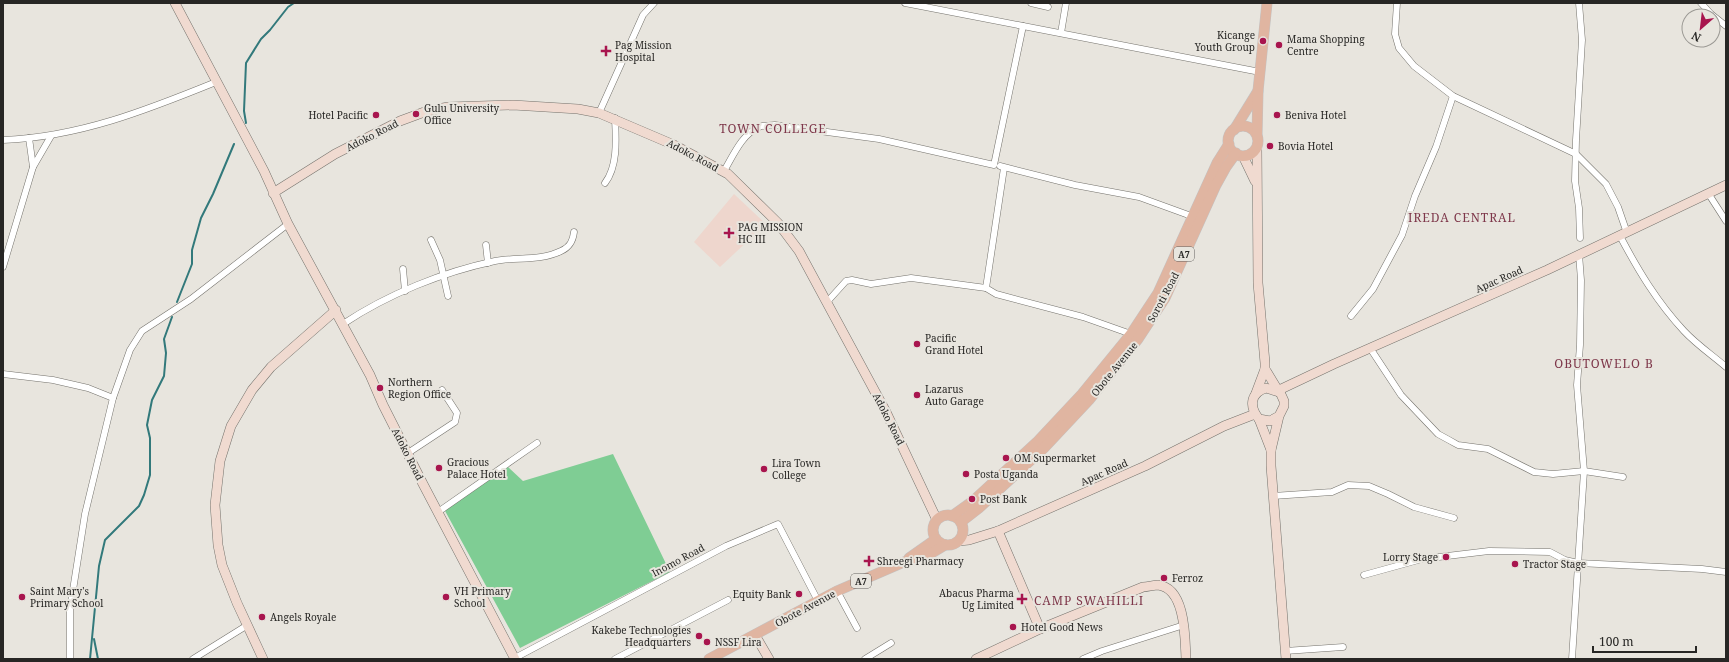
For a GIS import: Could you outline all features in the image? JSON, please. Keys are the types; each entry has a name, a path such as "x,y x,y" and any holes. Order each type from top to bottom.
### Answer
{"main road":[{"name":"A7","path":"1222,165 1239,154 1251,153 1257,147 1258,91 1266,3"},
{"name":"A7","path":"1222,165 1230,136 1258,91"},
{"path":"1234,130 1242,126 1247,127 1251,128 1257,135"},
{"path":"1229,144 1239,154"},
{"name":"Soroti Road","path":"1135,337 1158,293 1194,217 1222,165"},
{"name":"Soroti Road","path":"1135,337 1165,298 1222,165"},
{"name":"Obote Avenue","path":"956,519 973,501 1086,397 1135,337"},
{"name":"A7","path":"937,520 942,517 956,519"},
{"path":"956,519 963,532 959,541"},
{"path":"937,520 933,530 940,542"},
{"name":"A7","path":"940,542 950,545 959,541"},
{"name":"Obote Avenue","path":"709,659 837,591 904,562 940,542"}],"street":[{"path":"175,3 264,171 274,193"},
{"path":"599,112 643,15 654,3"},
{"path":"905,3 1260,72"},
{"path":"1031,3 1048,7"},
{"path":"1061,33 1066,3"},
{"path":"1396,3 1395,34 1399,48 1414,66 1453,96 1576,154 1606,184 1618,206 1623,235 1648,286 1685,332 1726,367"},
{"path":"1579,3 1582,40 1576,154 1576,188 1579,208 1580,238"},
{"path":"1701,3 1711,14 1726,26"},
{"path":"994,165 1023,26"},
{"path":"3,140 51,136 109,123 216,82"},
{"path":"1351,316 1373,289 1402,235 1413,201 1436,147 1453,96"},
{"name":"Adoko Road","path":"514,659 336,310 288,224 274,193 360,140 400,121 426,111 448,107 513,105 559,106 599,112 653,134 724,171 778,223 798,251 886,412 937,520"},
{"path":"604,183 609,177 613,166 615,118"},
{"path":"724,171 738,147 750,132 760,126 775,125 878,139 1075,185 1139,198 1194,217"},
{"path":"3,267 33,167 51,136"},
{"path":"29,138 33,167"},
{"path":"1257,147 1256,183 1258,283 1265,368 1252,403 1271,450"},
{"path":"1239,154 1256,183"},
{"path":"986,288 1004,168"},
{"name":"Apac Road","path":"1279,391 1370,348 1674,212 1726,185"},
{"path":"1708,193 1726,221"},
{"path":"70,659 70,609 84,514 113,398 130,350 142,331 191,299 288,224"},
{"path":"343,324 357,314 405,291 444,276 488,263 550,256 568,247 572,242 574,232"},
{"path":"432,240 440,260 448,296"},
{"path":"486,245 488,263"},
{"path":"1572,659 1584,471 1577,385 1580,345 1579,254"},
{"path":"403,269 405,291"},
{"path":"827,302 846,281 852,280 871,284 911,278 986,288 996,294 1083,317 1135,337"},
{"path":"263,659 246,626 222,565 218,545 215,505 223,448 241,405 262,377 336,310"},
{"path":"1370,348 1401,396 1433,429 1458,445 1488,449 1534,472 1553,474 1584,471 1623,477"},
{"path":"1265,368 1284,401 1284,406 1279,416 1271,450 1285,655 1343,647"},
{"path":"3,374 53,380 88,388 113,398"},
{"path":"1256,393 1266,388 1279,391"},
{"path":"408,453 455,422 457,413 442,390"},
{"path":"1257,416 1270,421 1279,416"},
{"name":"Apac Road","path":"959,541 969,540 998,531 1145,466 1224,426 1257,416"},
{"path":"438,512 537,443"},
{"path":"1273,496 1332,492 1348,485 1369,486 1414,507 1454,518"},
{"name":"Inomo Road","path":"514,659 726,546 778,524 818,601"},
{"path":"998,531 1040,629"},
{"path":"1364,575 1422,559 1489,551 1550,552 1565,560 1578,563 1702,569 1726,572"},
{"path":"976,659 1040,629 1143,587 1159,585 1171,591 1180,604 1184,625 1186,659"},
{"path":"837,591 856,628"},
{"path":"615,659 728,600"},
{"path":"1084,659 1102,651 1184,625"},
{"path":"192,659 246,626"},
{"path":"755,635 769,659"},
{"path":"865,659 891,643"},
{"path":"1102,651 1102,659"}],"shaded area":[{"name":"PAG MISSION HC III","path":"734,194 766,224 720,267 694,242"}],"green space":[{"path":"613,454 670,572 520,648 444,509 507,466 523,481"}],"waterway":[{"path":"246,123 244,111 246,63 261,39 288,7 294,3"},
{"path":"177,302 192,264 192,250 201,218 234,144"},
{"path":"90,659 99,566 105,540 139,506 150,475 150,438 147,425 152,400 164,376 166,353 164,339 172,317"},
{"path":"94,639 98,659"}],"place":[{"name":"Kicange Youth Group","path":"1263,41"},
{"name":"Mama Shopping Centre","path":"1279,45"},
{"name":"Pag Mission Hospital","path":"606,51"},
{"name":"Gulu University Office","path":"416,114"},
{"name":"Hotel Pacific","path":"376,115"},
{"name":"Beniva Hotel","path":"1277,115"},
{"name":"Bovia Hotel","path":"1270,146"},
{"name":"PAG MISSION HC III","path":"729,233"},
{"name":"Pacific Grand Hotel","path":"917,344"},
{"name":"Northern Region Office","path":"380,388"},
{"name":"Lazarus Auto Garage","path":"917,395"},
{"name":"OM Supermarket","path":"1006,458"},
{"name":"Gracious Palace Hotel","path":"439,468"},
{"name":"Lira Town College","path":"764,469"},
{"name":"Posta Uganda","path":"966,474"},
{"name":"Post Bank","path":"972,499"},
{"name":"Lorry Stage","path":"1446,557"},
{"name":"Shreegi Pharmacy","path":"869,561"},
{"name":"Tractor Stage","path":"1515,564"},
{"name":"Ferroz","path":"1164,578"},
{"name":"Equity Bank","path":"799,594"},
{"name":"Saint Mary's Primary School","path":"22,597"},
{"name":"VH Primary School","path":"446,597"},
{"name":"Abacus Pharma Ug Limited","path":"1022,599"},
{"name":"Angels Royale","path":"262,617"},
{"name":"Hotel Good News","path":"1013,627"},
{"name":"Kakebe Technologies Headquarters","path":"699,636"},
{"name":"NSSF Lira","path":"707,642"}],"district":[{"name":"TOWN COLLEGE","path":"773,128"},
{"name":"IREDA CENTRAL","path":"1462,217"},
{"name":"OBUTOWELO B","path":"1604,363"},
{"name":"CAMP SWAHILLI","path":"1089,600"}]}
